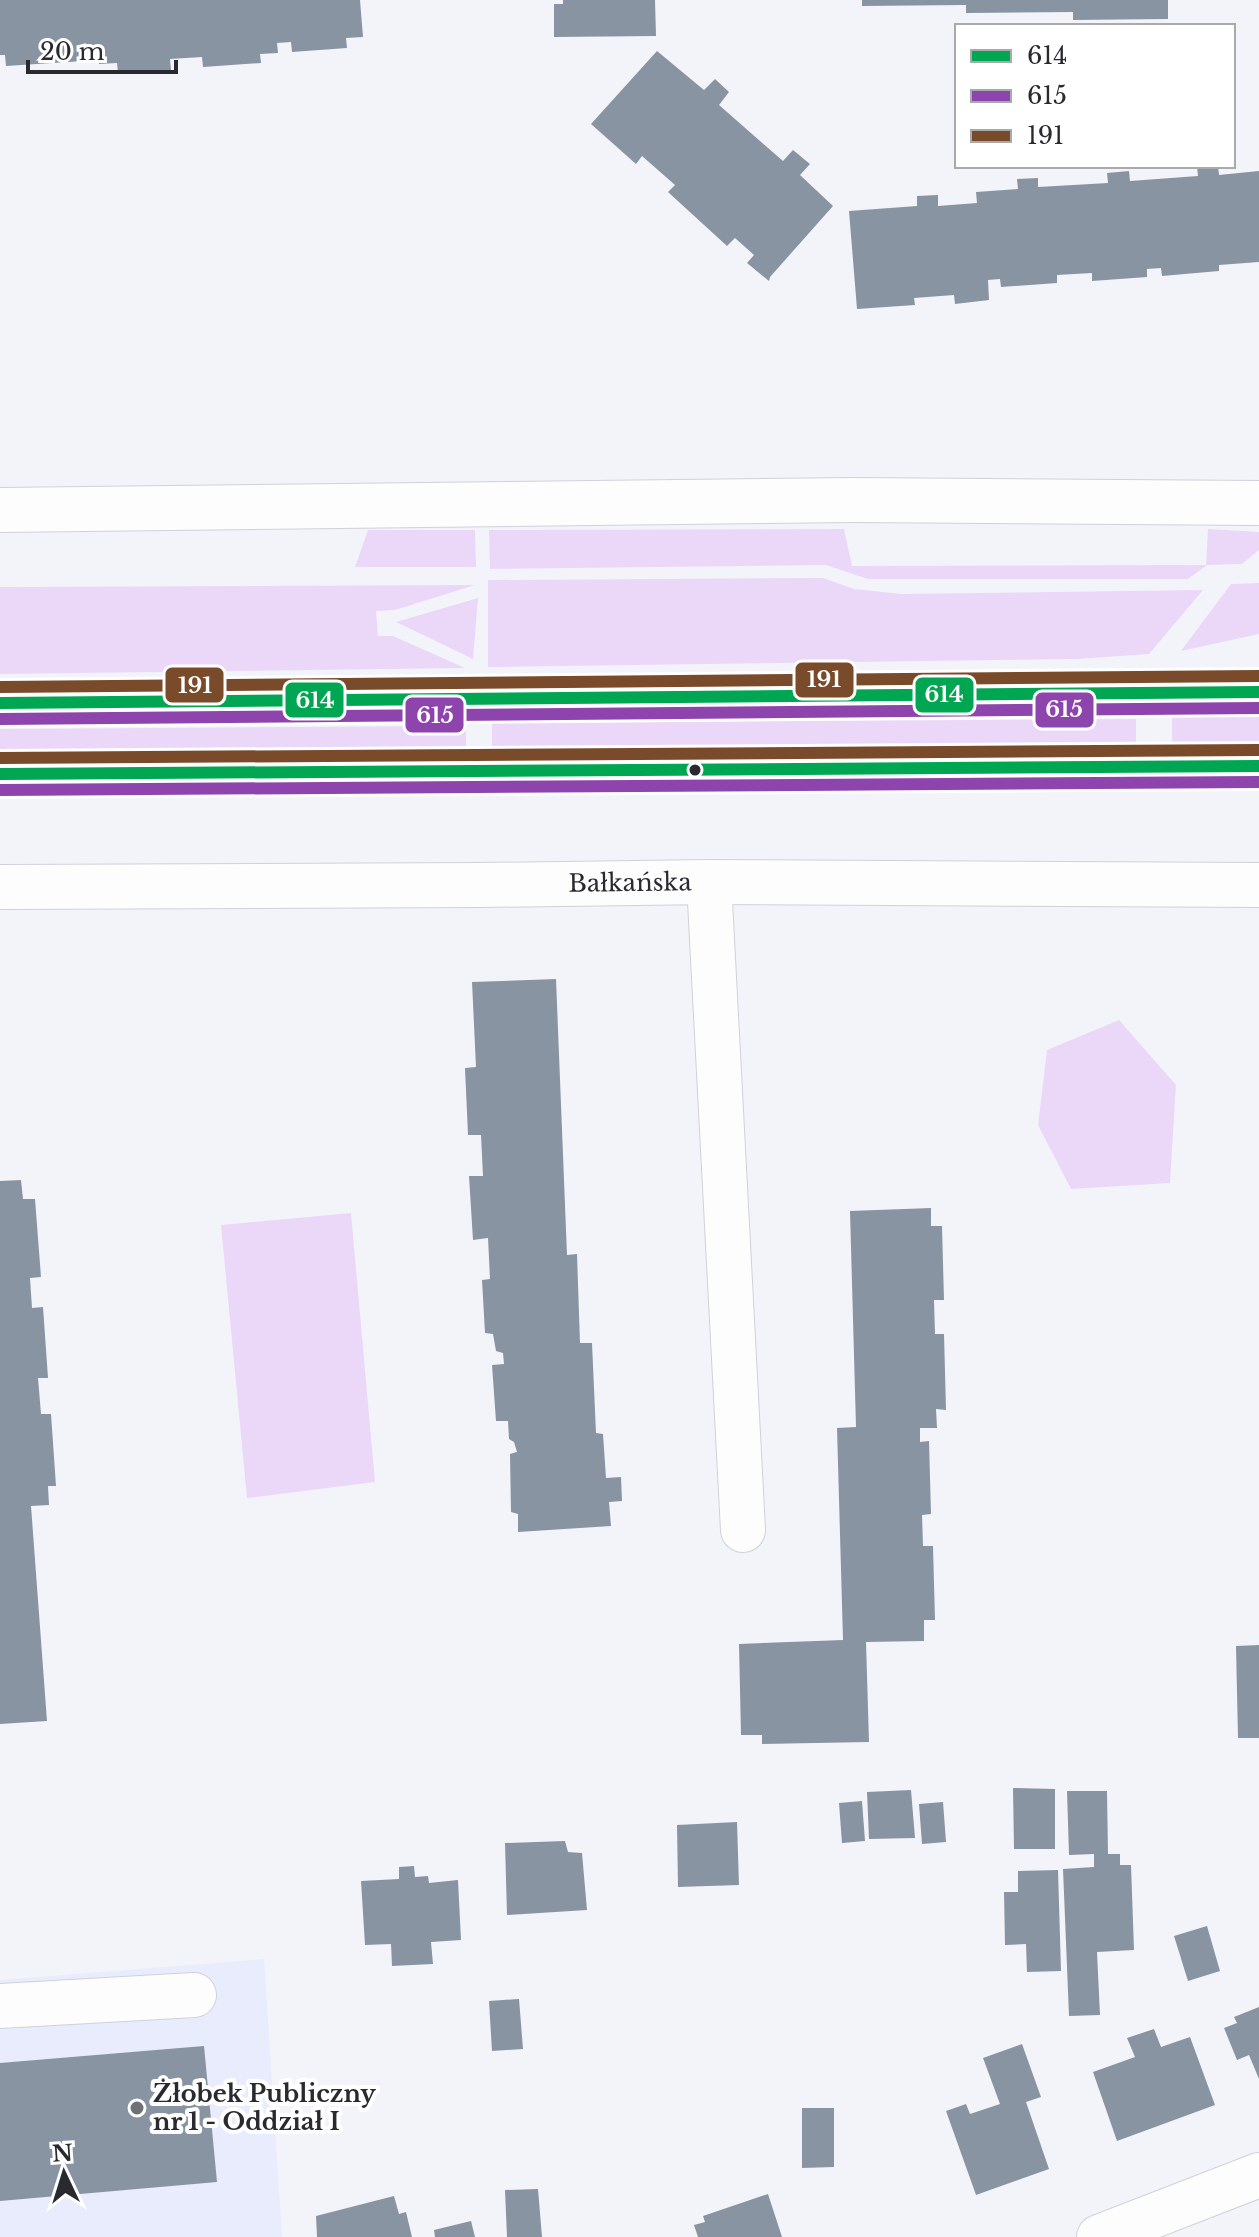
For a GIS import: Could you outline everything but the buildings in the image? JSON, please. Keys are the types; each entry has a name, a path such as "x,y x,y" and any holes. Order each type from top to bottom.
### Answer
{"street":[{"path":"0,510 853,500 1259,503"},
{"path":"0,703 1259,692"},
{"path":"0,774 1259,766"},
{"path":"709,882 743,1530"},
{"name":"Bałkańska","path":"0,887 709,882 1259,885"},
{"path":"0,2006 194,1995"},
{"path":"1099,2237 1259,2175"}],"shaded area":[{"path":"844,529 852,566 1206,565 1208,529 1259,532 1259,550 1242,564 1207,565 1188,579 868,579 826,565 490,569 489,530"},
{"path":"368,530 475,530 476,567 355,567"},
{"path":"823,578 854,589 902,594 1203,590 1149,654 1077,659 488,667 488,580"},
{"path":"1259,583 1259,634 1181,651 1231,584"},
{"path":"475,585 395,610 376,611 378,636 393,636 465,668 0,674 0,587"},
{"path":"478,598 473,659 396,622"},
{"path":"1259,716 1259,748 1172,749 1172,717"},
{"path":"1136,719 1136,747 492,751 492,723"},
{"path":"466,726 466,751 0,755 0,729"},
{"path":"1119,1020 1176,1085 1170,1183 1071,1189 1038,1125 1047,1050"},
{"path":"351,1213 375,1482 247,1498 221,1225"},
{"name":"Żłobek Publiczny nr 1 - Oddział I","path":"264,1959 282,2237 0,2237 0,1980"}],"transit line":[{"name":"191","path":"0,687 1259,676"},
{"name":"614","path":"0,703 1259,692"},
{"name":"615","path":"0,719 1259,708"},
{"name":"191","path":"0,758 1259,750"},
{"name":"614","path":"0,774 1259,766"},
{"name":"615","path":"0,790 1259,782"}],"place":[{"name":"Żłobek Publiczny nr 1 - Oddział I","path":"137,2108"}]}
